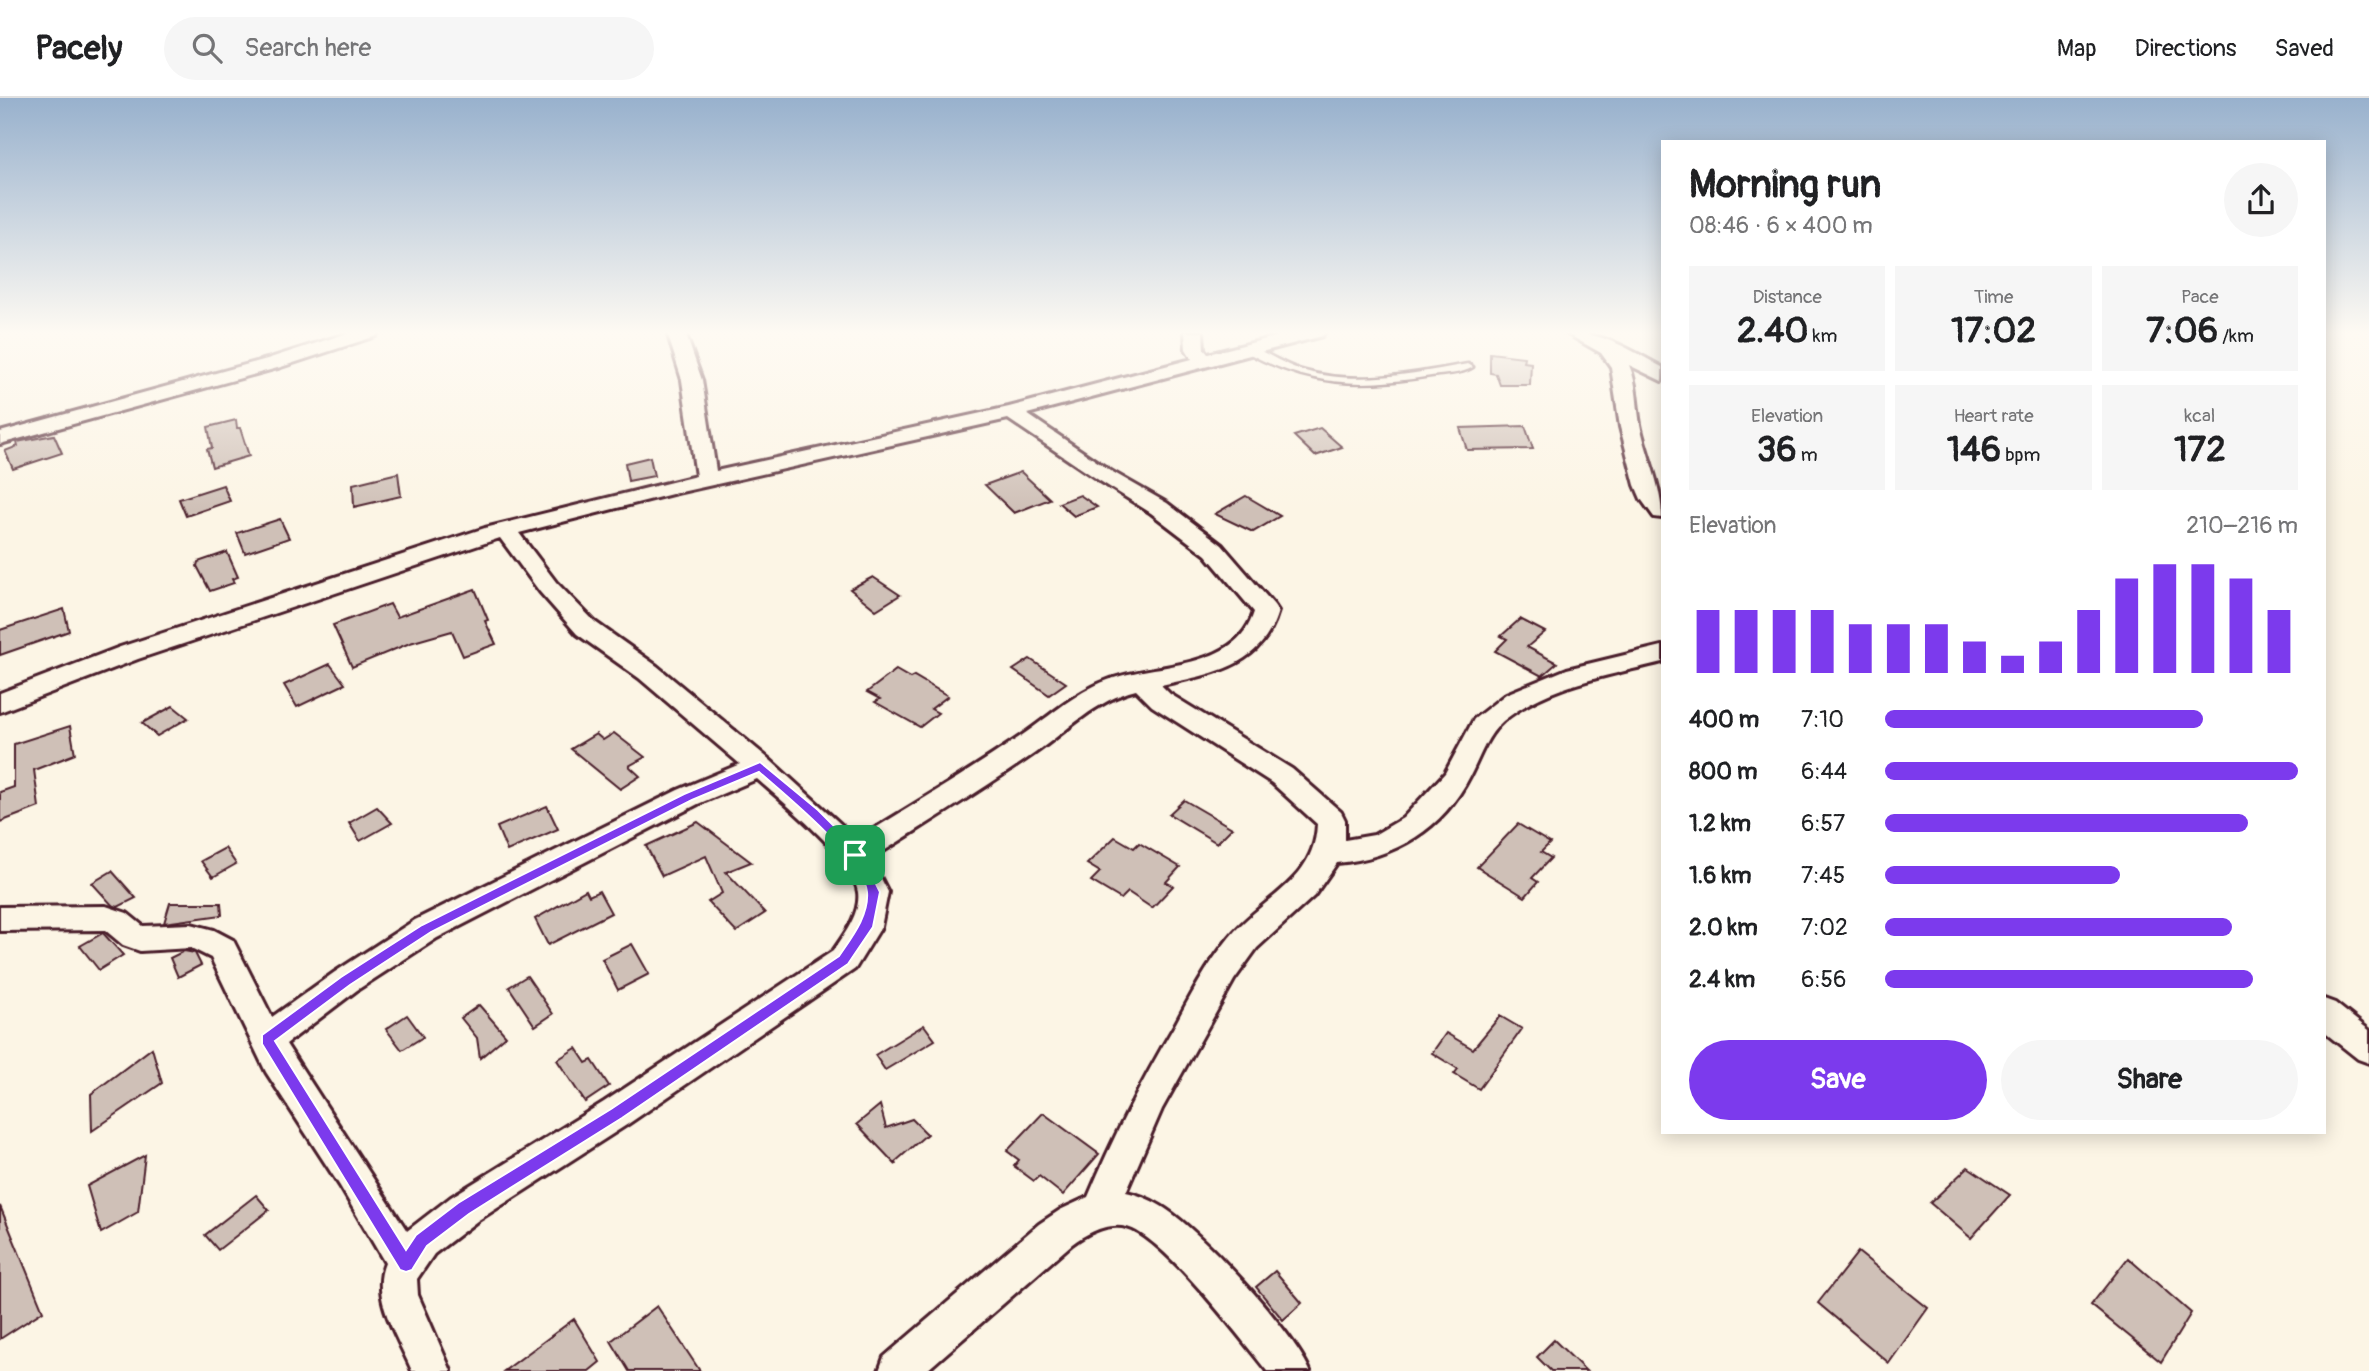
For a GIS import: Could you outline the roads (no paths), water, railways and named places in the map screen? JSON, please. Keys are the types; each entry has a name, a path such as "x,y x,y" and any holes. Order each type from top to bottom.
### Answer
{"street":[{"path":"0,438 161,391"},
{"path":"694,391 707,480"},
{"path":"0,702 142,649 505,530 707,480 1011,412 1090,391"},
{"path":"1627,391 1629,419 1643,483 1647,494 1661,511"},
{"path":"855,855 1025,746 1088,699 1120,685 1212,664 1239,650 1261,632 1266,611 1214,550 1159,508 1104,475 1011,412"},
{"path":"432,1371 399,1296 399,1274 421,1241 443,1223 616,1114 844,960 866,927 873,892 855,855 814,813 648,672 586,628 548,587 505,530"},
{"path":"1330,852 1377,846 1401,837 1455,780 1469,750 1493,715 1510,703 1548,684 1661,654"},
{"path":"1101,1210 1138,1122 1219,975 1247,938 1298,894 1330,852 1331,820 1317,806 1282,776 1161,701 1142,681"},
{"path":"267,1040 346,981 426,929 688,797 760,766"},
{"path":"0,919 106,918 120,922 134,936 192,936 207,939 222,949 267,1040 406,1264"},
{"path":"2326,1015 2369,1049"},
{"path":"898,1371 961,1312 1072,1223 1101,1210 1129,1210 1155,1222 1218,1283 1291,1371"}]}
